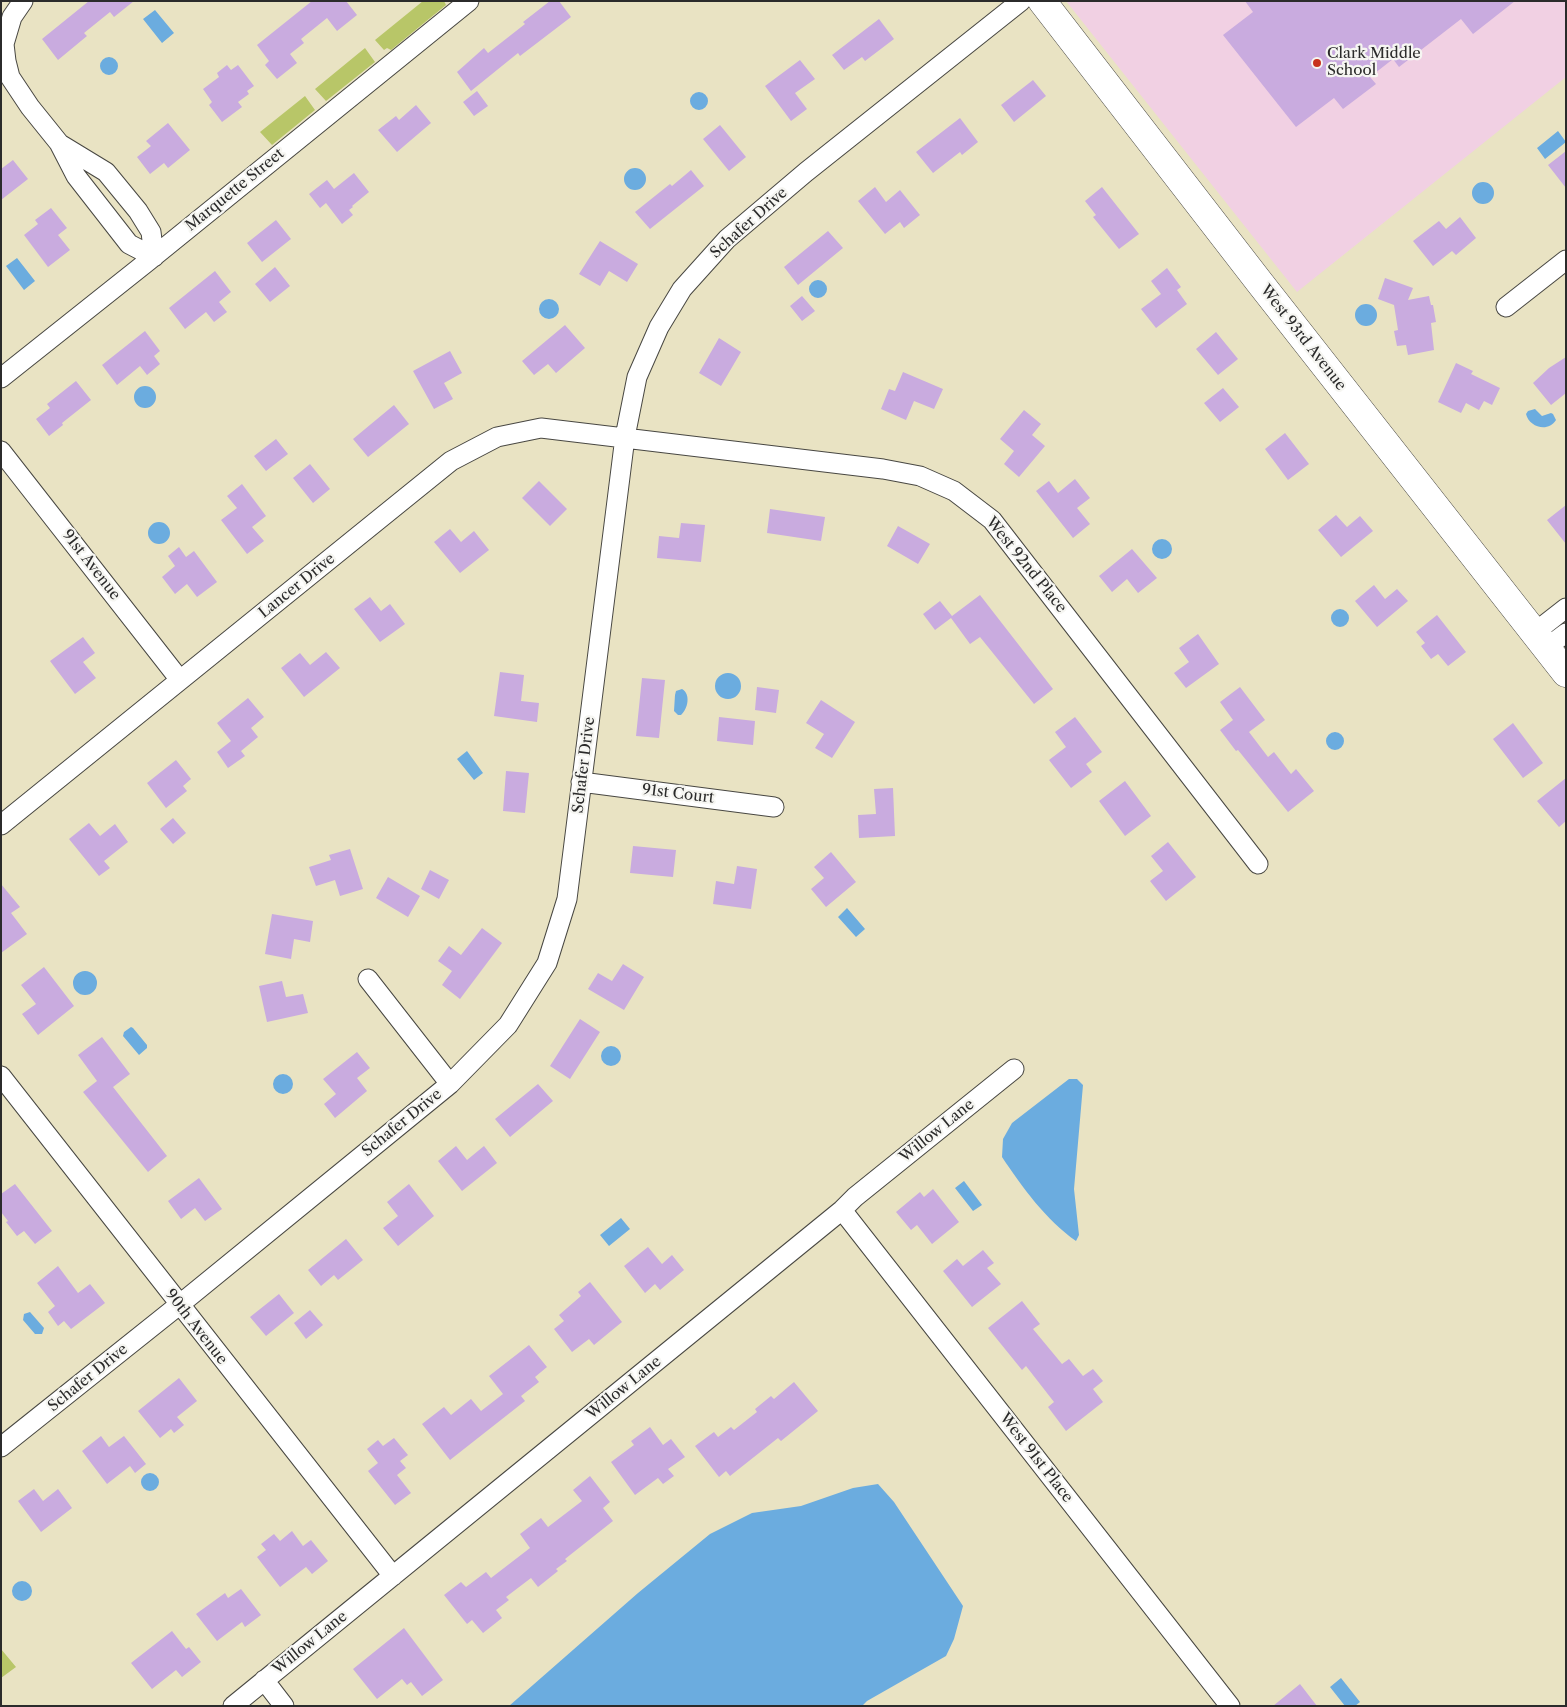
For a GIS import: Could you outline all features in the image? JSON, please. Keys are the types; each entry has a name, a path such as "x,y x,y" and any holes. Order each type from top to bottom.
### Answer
{"street":[{"path":"23,1 12,17 4,44 10,77 30,107 60,143 76,176 129,244 154,256"},
{"name":"Marquette Street","path":"1,378 468,1"},
{"name":"Schafer Drive","path":"1,1447 450,1084 508,1025 548,963 568,898 625,437 638,377 660,327 682,289 727,239 806,172 1021,1"},
{"name":"West 93rd Avenue","path":"1042,1 1260,283 1549,638 1566,674"},
{"path":"60,143 106,172 138,211 151,232 154,256"},
{"path":"1506,307 1566,260"},
{"name":"Lancer Drive","path":"1,825 450,461 497,437 541,428 625,437"},
{"name":"West 92nd Place","path":"625,437 883,469 920,476 954,491 992,520 1258,864"},
{"name":"91st Avenue","path":"1,451 180,680"},
{"path":"1549,638 1566,608"},
{"name":"91st Court","path":"581,782 774,807"},
{"path":"368,979 450,1084"},
{"name":"Willow Lane","path":"233,1706 1014,1069"},
{"name":"90th Avenue","path":"1,1076 393,1576"},
{"name":"West 91st Place","path":"842,1210 1230,1706"},
{"path":"264,1680 284,1706"}],"shaded area":[{"path":"1066,1 1566,1 1566,77 1297,292"}],"green space":[{"path":"423,1 444,1 446,5 391,50 387,48 384,50 375,40"},
{"path":"365,48 375,62 326,101 315,89"},
{"path":"305,96 315,110 272,145 260,132"},
{"path":"1,1649 16,1667 1,1678"}],"water":[{"path":"155,10 174,33 162,43 143,19"},
{"path":"109,57 115,60 118,66 115,72 109,75 103,72 100,66 103,60"},
{"path":"695,92 703,92 708,97 706,108 695,110 690,105 690,97"},
{"path":"1558,131 1566,142 1545,159 1537,148"},
{"path":"635,168 643,171 646,179 643,187 635,190 627,187 624,179 627,171"},
{"path":"1483,182 1491,185 1494,193 1491,201 1483,204 1475,201 1472,193 1475,185"},
{"path":"17,258 35,281 24,290 6,266"},
{"path":"814,280 822,280 827,285 825,296 814,298 809,293 809,285"},
{"path":"549,299 556,302 559,309 556,316 549,319 542,316 539,309 542,302"},
{"path":"1366,304 1374,307 1377,315 1374,323 1366,326 1358,323 1355,315 1358,307"},
{"path":"145,386 153,389 156,397 153,405 145,408 137,405 134,397 137,389"},
{"path":"1535,409 1542,416 1553,414 1556,420 1553,424 1544,427 1535,425 1528,419 1526,414 1528,411"},
{"path":"159,522 167,525 170,533 167,541 159,544 151,541 148,533 151,525"},
{"path":"1162,539 1169,542 1172,549 1169,556 1162,559 1155,556 1152,549 1155,542"},
{"path":"1340,609 1346,612 1349,618 1346,624 1340,627 1334,624 1331,618 1334,612"},
{"path":"728,673 737,677 741,686 737,695 728,699 719,695 715,686 719,677"},
{"path":"682,689 687,694 688,702 681,715 678,715 674,711 675,695 676,691"},
{"path":"1335,732 1341,735 1344,741 1341,747 1335,750 1329,747 1326,741 1329,735"},
{"path":"467,751 483,773 474,780 457,759"},
{"path":"847,908 865,929 856,937 838,917"},
{"path":"85,971 94,974 97,983 94,992 85,995 76,992 73,983 76,974"},
{"path":"131,1027 147,1045 147,1048 139,1055 123,1036 124,1032"},
{"path":"611,1046 618,1049 621,1056 618,1063 611,1066 604,1063 601,1056 604,1049"},
{"path":"283,1074 290,1077 293,1084 290,1091 283,1094 276,1091 273,1084 276,1077"},
{"path":"1069,1079 1077,1079 1083,1085 1074,1189 1079,1235 1076,1241 1045,1213 1026,1191 1002,1157 1003,1139 1012,1123"},
{"path":"964,1181 982,1205 973,1211 955,1188"},
{"path":"621,1218 630,1229 609,1246 600,1235"},
{"path":"30,1312 44,1328 42,1334 35,1334 23,1320 24,1314"},
{"path":"150,1473 156,1476 159,1482 156,1488 150,1491 144,1488 141,1482 144,1476"},
{"path":"878,1484 894,1502 963,1606 954,1639 946,1656 867,1701 862,1706 509,1706 638,1593 710,1534 752,1513 801,1506 853,1488"},
{"path":"22,1581 29,1584 32,1591 29,1598 22,1601 15,1598 12,1591 15,1584"},
{"path":"1341,1678 1360,1702 1355,1706 1345,1706 1330,1687"}],"building":[{"path":"89,1 134,1 114,17 110,12 84,33 87,36 58,60 42,39"},
{"path":"312,1 346,1 357,15 337,31 327,18 301,39 304,43 290,54 297,63 277,79 265,65 269,61 257,45"},
{"path":"550,1 559,1 571,17 520,56 518,53 471,91 457,72 484,48 488,53 525,24 523,22"},
{"name":"Clark Middle School","path":"1245,1 1515,1 1473,34 1461,19 1399,67 1393,59 1370,77 1376,84 1343,109 1334,98 1296,127 1223,35 1253,12"},
{"path":"879,19 894,39 865,61 862,57 844,70 832,55"},
{"path":"800,60 815,79 795,93 807,109 791,121 765,86"},
{"path":"227,65 231,70 238,65 254,86 247,91 249,94 238,102 242,107 222,122 209,105 212,102 203,89 219,77 217,73"},
{"path":"1033,80 1046,96 1014,122 1001,105"},
{"path":"477,91 488,106 474,116 463,102"},
{"path":"416,105 431,123 397,152 378,130 396,116 399,120"},
{"path":"960,118 978,142 962,155 960,152 933,173 916,152"},
{"path":"168,123 190,150 168,168 164,163 150,174 137,157 151,146 146,141"},
{"path":"720,125 746,157 729,171 703,139"},
{"path":"1566,151 1566,188 1548,165"},
{"path":"13,160 28,179 1,200 1,169"},
{"path":"691,170 704,186 650,229 635,212"},
{"path":"354,173 369,192 352,206 349,210 353,215 342,224 326,203 320,208 309,194 327,180 334,189"},
{"path":"875,187 886,202 900,190 920,215 904,228 900,222 885,234 858,201"},
{"path":"1102,187 1139,234 1119,249 1093,217 1096,215 1085,201"},
{"path":"51,208 67,228 58,235 70,250 48,267 24,235 38,224 35,220"},
{"path":"1460,217 1476,238 1456,255 1452,251 1433,266 1413,241 1439,221 1446,229"},
{"path":"276,220 291,239 262,262 247,243"},
{"path":"828,231 843,248 798,285 784,267"},
{"path":"600,241 638,264 627,282 609,271 600,286 579,274"},
{"path":"275,267 290,286 270,302 255,284"},
{"path":"1167,268 1181,287 1177,290 1187,304 1156,328 1141,309 1161,294 1151,281"},
{"path":"215,271 231,292 219,302 227,312 214,322 206,312 185,329 169,308"},
{"path":"1385,278 1413,288 1408,300 1429,296 1431,305 1433,305 1436,322 1431,323 1434,350 1408,355 1406,345 1397,346 1394,331 1398,330 1394,305 1378,299"},
{"path":"802,296 815,311 802,321 790,306"},
{"path":"565,325 585,348 556,373 548,364 534,375 522,361"},
{"path":"145,331 160,351 154,356 160,364 147,375 140,366 117,385 102,365"},
{"path":"1216,332 1238,359 1218,375 1196,349"},
{"path":"719,338 741,352 721,386 699,373"},
{"path":"450,351 462,373 444,383 453,399 434,409 413,371"},
{"path":"1566,357 1566,393 1551,405 1533,383 1549,368"},
{"path":"1456,363 1473,371 1471,374 1500,388 1492,405 1484,401 1479,410 1466,403 1461,413 1438,402"},
{"path":"903,372 943,389 934,409 914,401 906,420 881,409 889,389 895,391"},
{"path":"76,381 91,400 49,436 36,419 50,408 47,404"},
{"path":"1223,388 1239,407 1220,422 1204,403"},
{"path":"394,405 409,424 368,457 353,439"},
{"path":"1024,410 1041,424 1032,435 1045,446 1019,477 1004,464 1014,451 1000,439"},
{"path":"1285,433 1309,464 1288,480 1265,449"},
{"path":"276,439 288,454 266,471 254,456"},
{"path":"310,464 330,489 313,503 293,478"},
{"path":"1075,479 1090,498 1077,508 1090,524 1073,538 1036,491 1049,481 1058,493"},
{"path":"539,481 567,509 550,526 522,498"},
{"path":"242,484 266,516 252,527 264,541 247,554 221,520 237,508 227,496"},
{"path":"1566,505 1566,544 1547,520"},
{"path":"770,509 825,517 821,541 767,533"},
{"path":"1336,515 1347,527 1360,516 1373,531 1341,557 1318,530"},
{"path":"681,523 705,525 701,562 657,558 659,536 679,538"},
{"path":"898,526 930,544 918,564 887,546"},
{"path":"450,529 461,542 474,531 489,550 460,573 434,542"},
{"path":"179,547 186,557 194,551 217,582 197,597 187,584 175,594 162,577 175,566 168,556"},
{"path":"1132,549 1157,578 1138,593 1127,579 1112,592 1099,576"},
{"path":"1374,585 1385,599 1397,589 1408,601 1377,627 1355,601"},
{"path":"980,595 1053,689 1034,704 980,637 970,644 951,618 935,630 923,614 940,601 952,616"},
{"path":"370,597 381,611 390,604 405,624 380,642 354,609"},
{"path":"1437,615 1466,652 1448,666 1438,654 1431,659 1421,646 1425,643 1416,632"},
{"path":"1198,634 1219,664 1186,688 1174,673 1189,662 1179,648"},
{"path":"83,637 95,653 83,662 96,678 75,694 50,661"},
{"path":"326,652 340,668 304,697 281,668 300,653 310,665"},
{"path":"500,672 524,675 521,701 539,703 537,722 494,716"},
{"path":"642,678 665,680 659,738 636,736"},
{"path":"757,687 779,690 776,713 755,710"},
{"path":"1240,687 1265,720 1249,732 1268,757 1274,752 1291,774 1296,769 1314,791 1288,812 1220,730 1233,720 1220,702"},
{"path":"248,698 264,717 251,728 258,737 241,751 245,756 228,768 217,752 231,741 217,723"},
{"path":"821,700 855,722 832,758 815,748 824,734 806,723"},
{"path":"719,717 755,721 753,745 717,741"},
{"path":"1075,717 1102,752 1086,764 1092,772 1071,788 1049,760 1066,747 1055,732"},
{"path":"1513,723 1543,763 1523,778 1493,739"},
{"path":"176,760 191,779 183,786 187,791 166,808 147,783"},
{"path":"506,771 529,773 525,813 503,811"},
{"path":"1566,778 1566,821 1559,827 1537,801"},
{"path":"1125,781 1151,816 1125,836 1099,801"},
{"path":"893,788 895,836 859,838 858,815 876,814 874,789"},
{"path":"173,818 186,833 173,844 160,829"},
{"path":"89,823 100,836 115,824 128,842 104,861 110,868 99,876 69,839"},
{"path":"1168,842 1196,877 1166,901 1150,881 1163,871 1151,856"},
{"path":"633,846 676,850 673,877 630,873"},
{"path":"350,849 363,889 340,896 335,880 316,886 309,867 331,860 329,855"},
{"path":"831,852 856,882 826,907 811,889 824,878 814,867"},
{"path":"737,866 757,869 751,909 713,904 716,881 734,884"},
{"path":"430,870 449,880 439,899 421,889"},
{"path":"388,877 420,896 408,917 376,898"},
{"path":"1,884 20,907 11,913 27,934 1,953"},
{"path":"272,914 313,921 310,942 294,939 291,959 265,954"},
{"path":"482,928 502,943 460,999 442,985 452,971 438,961 449,946 461,955"},
{"path":"623,964 644,977 624,1010 588,989 598,973 612,981"},
{"path":"44,967 74,1006 38,1035 22,1014 36,1004 21,985"},
{"path":"282,981 286,997 303,994 308,1013 267,1022 259,986"},
{"path":"580,1019 600,1032 570,1079 550,1066"},
{"path":"102,1037 130,1074 113,1087 167,1156 148,1172 83,1092 97,1081 78,1055"},
{"path":"357,1052 370,1068 357,1078 367,1091 335,1118 324,1104 336,1094 323,1079"},
{"path":"538,1084 553,1101 510,1137 495,1119"},
{"path":"456,1146 467,1160 484,1146 497,1163 462,1191 438,1161"},
{"path":"199,1178 222,1209 205,1221 195,1208 181,1219 168,1201"},
{"path":"15,1184 52,1231 35,1244 24,1231 17,1236 1,1212 1,1194"},
{"path":"409,1184 434,1216 398,1246 383,1228 398,1216 387,1202"},
{"path":"933,1189 959,1222 932,1244 917,1225 911,1230 896,1212 920,1192 924,1197"},
{"path":"346,1239 363,1260 338,1280 334,1275 321,1286 308,1270"},
{"path":"648,1247 662,1264 672,1255 684,1270 660,1290 655,1284 645,1293 624,1266"},
{"path":"983,1250 994,1263 987,1268 1001,1284 972,1307 943,1271 957,1259 963,1266"},
{"path":"58,1266 78,1293 90,1284 105,1303 71,1329 64,1321 58,1326 48,1312 55,1306 37,1283"},
{"path":"590,1282 622,1322 594,1345 589,1339 572,1352 554,1329 564,1321 559,1315 581,1296 578,1292"},
{"path":"279,1294 294,1313 266,1336 250,1317"},
{"path":"1022,1301 1040,1324 1033,1329 1062,1364 1069,1359 1083,1376 1093,1369 1103,1381 1093,1389 1103,1402 1066,1431 1048,1407 1054,1402 1026,1366 1022,1370 988,1328"},
{"path":"310,1310 323,1325 306,1339 294,1323"},
{"path":"529,1345 547,1367 535,1377 539,1382 521,1396 525,1401 450,1460 422,1424 444,1407 451,1415 471,1399 481,1411 503,1394 489,1376"},
{"path":"179,1378 197,1401 177,1417 184,1425 174,1433 171,1429 160,1438 138,1411"},
{"path":"794,1382 818,1411 781,1441 778,1438 730,1476 726,1471 719,1477 695,1446 714,1432 718,1437 731,1427 734,1430 757,1412 755,1409 771,1396 774,1399"},
{"path":"650,1427 663,1445 671,1439 685,1457 668,1469 674,1476 663,1484 658,1478 635,1495 611,1462 634,1445 631,1441"},
{"path":"101,1436 109,1447 124,1436 146,1464 135,1473 130,1466 107,1484 82,1451"},
{"path":"394,1438 408,1455 400,1461 406,1468 397,1475 411,1493 395,1505 368,1471 378,1463 367,1449 378,1440 383,1446"},
{"path":"590,1476 610,1502 603,1508 613,1521 565,1559 567,1561 556,1569 558,1571 538,1587 531,1578 506,1597 509,1600 496,1610 502,1618 483,1633 472,1620 467,1624 444,1595 461,1582 466,1587 486,1572 491,1578 530,1548 520,1534 541,1518 548,1527 582,1501 573,1490"},
{"path":"34,1489 43,1501 58,1489 72,1508 41,1532 18,1501"},
{"path":"292,1531 303,1546 311,1540 328,1561 312,1574 306,1567 280,1587 257,1557 266,1550 261,1544 274,1534 280,1541"},
{"path":"241,1589 261,1615 245,1627 242,1622 217,1641 196,1614 225,1593 228,1598"},
{"path":"404,1628 443,1680 422,1696 411,1682 407,1685 402,1679 377,1699 353,1669"},
{"path":"172,1631 186,1649 189,1647 201,1662 182,1677 176,1670 152,1689 131,1663"},
{"path":"1300,1684 1317,1706 1273,1706"}],"place":[{"name":"Clark Middle School","path":"1317,63"}]}
